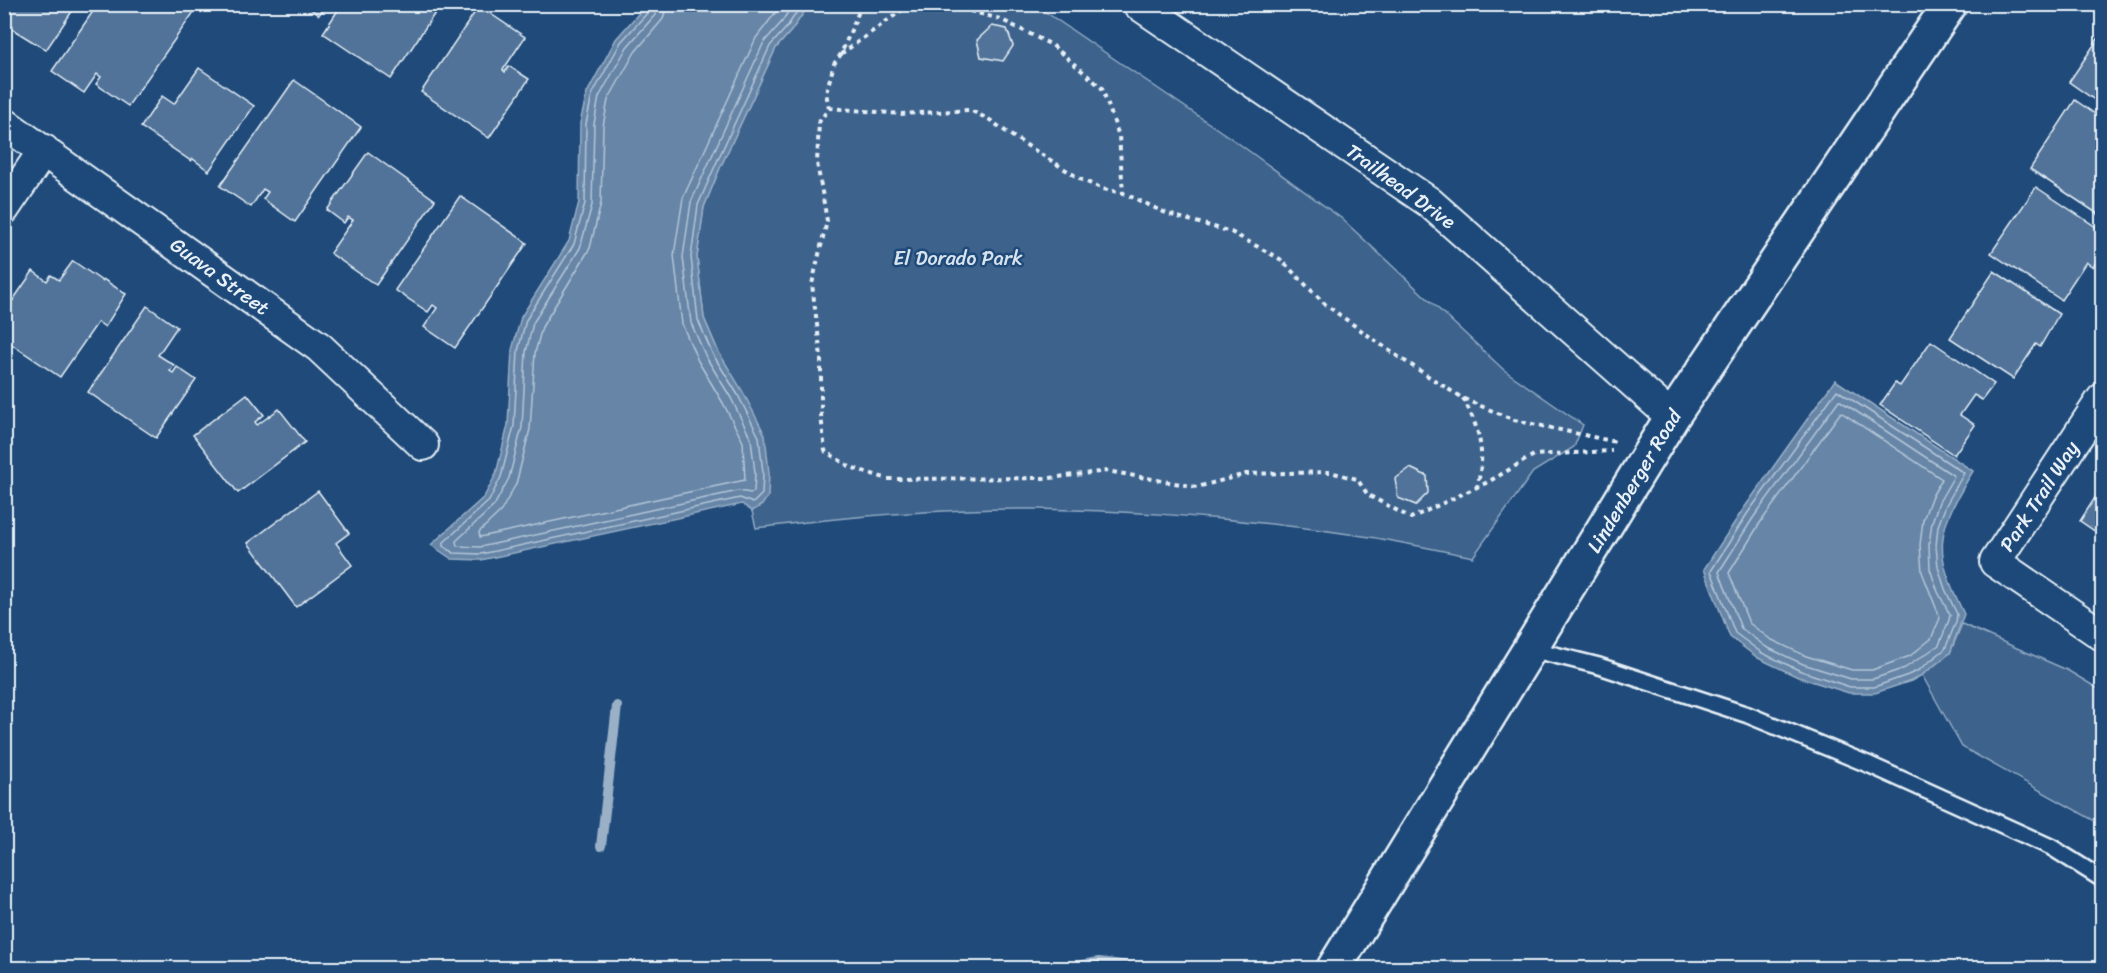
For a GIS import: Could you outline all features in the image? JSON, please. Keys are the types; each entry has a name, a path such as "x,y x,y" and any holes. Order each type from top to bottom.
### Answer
{"street":[{"name":"Trailhead Drive","path":"1137,4 1429,202 1672,417"},
{"name":"Lindenberger Road","path":"1341,957 1672,417 1950,4"},
{"name":"Guava Street","path":"4,123 319,347 423,445"},
{"path":"4,209 44,150"},
{"name":"Park Trail Way","path":"2103,399 1995,562 2103,635"}],"lane":[{"path":"1531,649 1599,666 1748,715 1870,765 2051,847 2103,879"}],"path":[{"path":"862,4 841,54 834,64 826,93 829,108 819,122 817,163 827,221 812,284 821,357 821,415 825,451 850,468 888,478 1050,478 1107,471 1197,487 1246,474 1330,472 1357,479 1368,495 1411,518 1477,487 1534,455 1652,449"},
{"path":"841,54 902,10 942,4 1000,19 1052,45 1102,88 1119,136 1124,193"},
{"path":"829,108 901,114 970,110 990,120 1082,180 1103,189 1124,193 1167,214 1231,232 1280,259 1326,306 1462,398 1514,420 1652,449"},
{"path":"1462,398 1481,440 1482,468 1477,487"}],"green space":[{"name":"El Dorado Park","path":"809,5 1035,5 1238,143 1341,218 1504,370 1583,425 1574,447 1533,472 1473,557 1370,537 1287,526 1204,517 1078,510 931,511 756,528 752,511 762,505 718,351 704,318 697,257 704,207 720,168 776,48"},
{"path":"1962,624 2067,670 2102,691 2102,825 1962,747 1922,675 1950,653"}],"water":[{"path":"646,5 809,5 776,48 720,168 704,207 697,257 704,318 718,351 765,435 769,473 768,496 762,505 752,511 742,504 481,560 452,559 431,545 484,497 496,474 508,425 512,350 521,317 569,241 579,202 580,123 587,93 616,39"},
{"path":"1835,380 1973,471 1951,510 1945,526 1943,541 1943,556 1947,573 1964,614 1950,653 1911,681 1875,693 1849,693 1798,677 1758,658 1730,637 1704,569 1742,511"}],"building":[{"path":"4,4 77,4 46,50 4,24"},
{"path":"98,4 184,4 194,12 128,106 96,84 101,77 97,74 84,93 52,71"},
{"path":"304,4 326,4 319,15"},
{"path":"342,4 441,4 391,79 323,33"},
{"path":"479,6 525,37 503,70 505,72 509,66 529,79 489,138 421,92"},
{"path":"992,26 1007,29 1013,46 1003,61 981,57 977,40"},
{"path":"2102,33 2102,105 2069,82"},
{"path":"199,68 254,106 209,171 141,127 162,96 174,104"},
{"path":"294,80 361,127 295,222 263,199 268,192 263,189 251,207 220,186"},
{"path":"2075,100 2102,119 2101,216 2030,169"},
{"path":"368,152 435,200 376,285 330,253 353,220 348,217 344,223 327,210"},
{"path":"2036,187 2102,231 2102,253 2093,267 2086,262 2061,300 1991,253"},
{"path":"460,196 527,243 455,348 424,327 437,308 433,305 428,312 395,290"},
{"path":"73,261 126,294 105,327 98,322 60,377 4,339 4,313 33,271 47,281 51,275 59,280"},
{"path":"1994,271 2059,314 2040,347 2036,344 2013,379 1950,338"},
{"path":"147,306 177,327 158,355 174,365 170,371 173,373 177,367 196,380 156,438 88,392"},
{"path":"1931,341 1994,384 1982,400 1974,395 1960,415 1975,425 1954,455 1880,405 1895,383 1900,386"},
{"path":"247,394 264,415 255,422 257,425 279,409 305,442 238,493 193,435"},
{"path":"1410,468 1427,476 1428,493 1416,505 1398,498 1395,479"},
{"path":"2102,487 2102,536 2080,521"},
{"path":"318,491 349,533 336,543 352,565 296,607 248,543"}],"waterway":[{"path":"601,846 617,706"},
{"path":"1068,968 1099,962 1143,968"}]}
